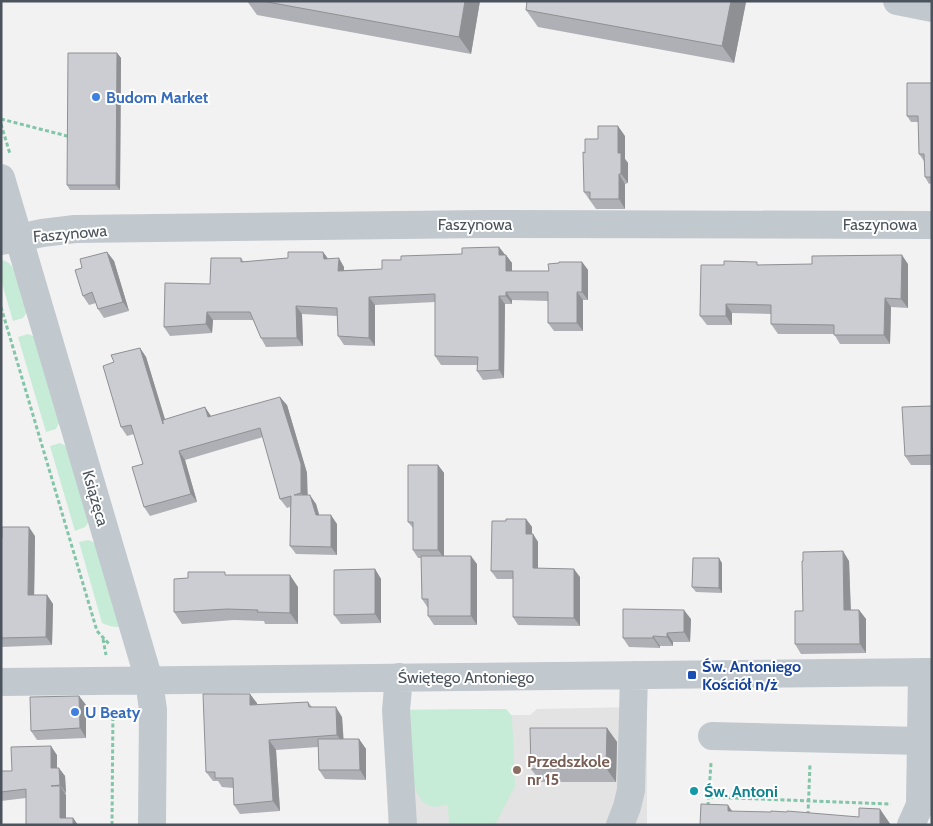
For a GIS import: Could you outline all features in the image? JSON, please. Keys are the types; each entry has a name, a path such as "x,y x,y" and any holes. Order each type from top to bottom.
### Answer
{"street":[{"path":"896,1 932,8"},
{"name":"Książęca","path":"1,178 10,240 138,680 153,710 152,825"},
{"name":"Faszynowa","path":"10,240 42,233 75,229 484,224 932,224"},
{"path":"921,802 921,741 927,672"},
{"name":"Świętego Antoniego","path":"1,682 927,672"},
{"path":"620,825 631,790 634,676"},
{"path":"399,677 396,710 403,825"},
{"path":"712,736 921,741"}],"path":[{"path":"1,119 71,137"},
{"path":"1,307 97,631 103,639"},
{"path":"112,825 114,706"},
{"path":"709,797 921,802"}],"shaded area":[{"name":"Przedszkole nr 15","path":"647,708 647,825 388,825 386,710 506,709 511,715 530,715 537,709"}],"green space":[{"path":"1,259 9,263 13,268 28,311 23,318 13,321 1,280"},
{"path":"28,334 35,337 60,421 56,429 46,432 18,337"},
{"path":"60,443 68,447 89,521 85,527 75,531 50,446"},
{"path":"88,540 96,543 120,627 102,623 79,542"},
{"path":"506,709 512,715 515,786 495,825 449,825 448,805 435,807 428,805 423,802 413,785 413,760 402,710"}],"building":[{"path":"262,1 465,1 459,37"},
{"path":"527,1 731,1 722,46 526,10"},
{"name":"Budom Market","path":"68,53 117,53 116,185 67,185"},
{"path":"907,83 932,83 932,177 925,177 924,154 919,154 918,116 907,116"},
{"path":"598,126 618,126 618,153 621,153 619,199 590,199 590,192 584,192 583,152 585,153 585,139 598,139"},
{"path":"499,247 499,255 506,255 506,271 549,271 548,264 582,262 582,292 577,292 577,323 548,323 548,292 506,292 506,296 499,296 499,370 477,371 478,357 435,356 435,294 369,297 369,338 338,336 337,308 296,306 297,338 261,338 250,312 207,312 206,324 164,327 165,283 210,284 211,258 241,258 241,262 288,258 288,252 323,252 324,259 339,258 338,271 382,269 382,260 401,260 401,256 462,254 462,248"},
{"path":"107,252 123,302 98,309 92,292 83,296 75,270 82,268 80,259"},
{"path":"902,255 901,299 885,298 884,335 834,335 834,325 771,324 771,305 726,304 726,316 700,316 701,265 724,265 724,261 757,262 757,265 812,264 812,256"},
{"path":"140,348 163,424 163,420 205,407 208,417 280,397 301,464 301,493 294,495 310,495 316,515 331,515 331,547 290,546 291,496 280,499 260,428 179,451 191,494 144,507 132,467 143,464 131,425 121,427 103,366 114,362 111,355"},
{"path":"932,406 932,455 905,456 902,407"},
{"path":"408,465 438,465 438,550 413,550 413,522 408,522"},
{"path":"506,519 526,519 526,534 533,534 533,568 574,569 574,618 513,617 513,571 491,571 492,521 506,521"},
{"path":"2,527 29,527 28,595 47,595 46,637 1,638"},
{"path":"843,551 844,610 859,610 860,644 795,644 795,611 803,611 803,552"},
{"path":"421,556 471,556 471,616 428,616 428,599 422,599"},
{"path":"693,558 719,558 719,588 692,587"},
{"path":"375,569 375,614 334,615 334,570"},
{"path":"188,572 225,572 225,575 290,575 290,613 227,609 174,612 174,579 188,578"},
{"path":"623,609 684,610 684,632 667,633 667,637 623,638"},
{"path":"203,694 250,694 250,705 308,702 309,707 336,707 337,735 269,740 273,801 234,805 233,778 215,778 215,772 206,772"},
{"path":"79,696 80,728 31,731 30,697"},
{"path":"530,728 607,728 606,768 531,769"},
{"path":"318,739 359,739 360,770 319,770"},
{"path":"51,746 51,768 59,768 60,785 51,786 60,786 60,818 73,818 73,825 26,825 26,789 1,792 1,771 12,771 11,747"},
{"path":"701,804 728,805 728,811 787,811 859,817 859,808 880,809 880,825 700,825"}],"place":[{"name":"Budom Market","path":"96,97"},
{"name":"Św. Antoniego Kościół n/ż","path":"692,675"},
{"name":"U Beaty","path":"75,712"},
{"name":"Przedszkole nr 15","path":"517,770"},
{"name":"Św. Antoni","path":"694,791"}]}
